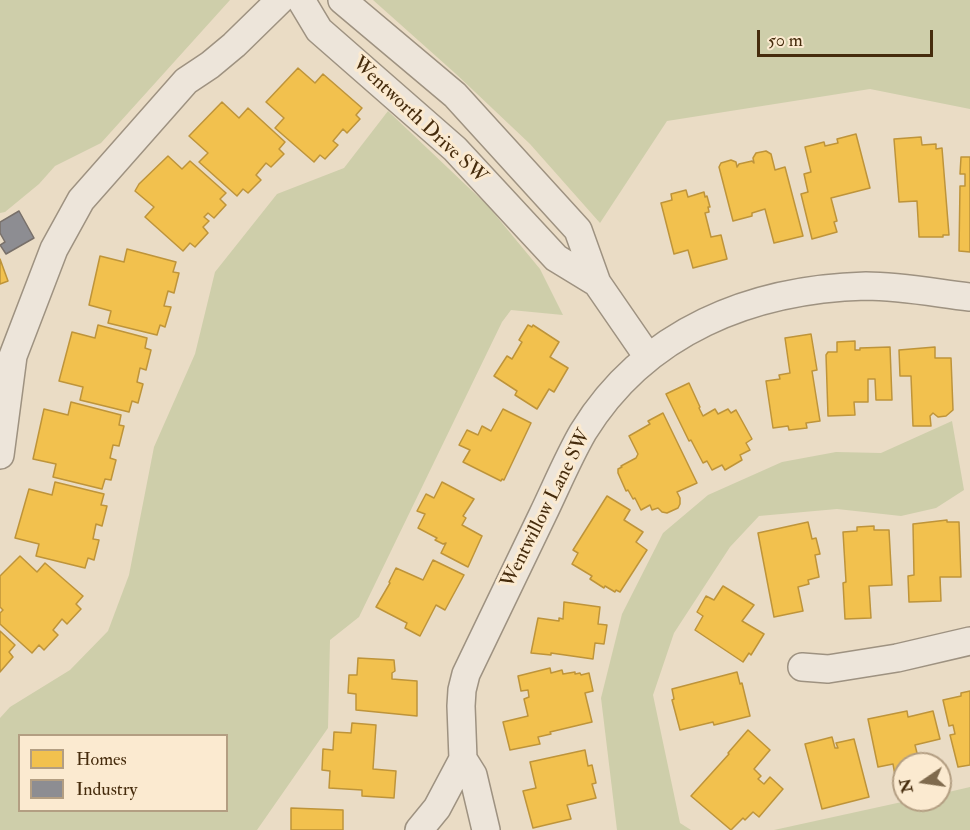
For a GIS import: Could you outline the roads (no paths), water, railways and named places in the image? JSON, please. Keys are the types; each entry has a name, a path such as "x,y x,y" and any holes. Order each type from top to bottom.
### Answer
{"street":[{"path":"0,454 6,356 54,249 81,200 186,81 234,45 280,0"},
{"name":"Wentworth Drive SW","path":"301,0 319,30 455,149 556,258 597,283"},
{"name":"Wentworth Drive SW","path":"342,0 455,95 578,230 597,283 648,357"},
{"name":"Wentwillow Lane SW","path":"486,830 473,776 463,759 461,706 466,674 584,432 611,394 648,357 696,325 756,302 803,292 867,286 970,297"},
{"path":"802,667 828,669 897,658 970,641"},
{"path":"419,830 437,808 463,759"}]}
